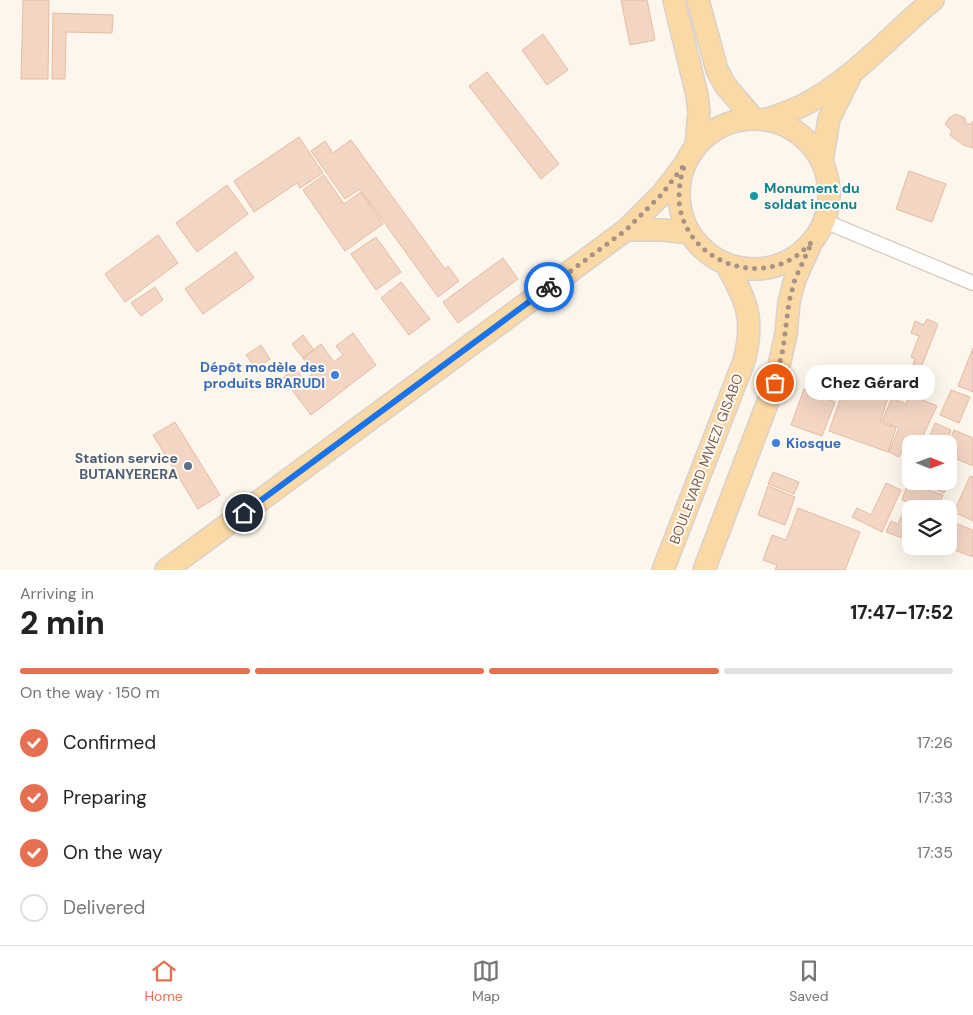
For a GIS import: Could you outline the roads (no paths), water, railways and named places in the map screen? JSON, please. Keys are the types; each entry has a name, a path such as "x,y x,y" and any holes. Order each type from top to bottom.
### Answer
{"main road":[{"path":"674,0 697,95 699,112 696,145"},
{"path":"698,0 717,70 725,85 761,118 790,127 809,142 822,161 828,181 829,201 824,221 795,279 789,302 782,356 775,383 704,570"},
{"path":"166,570 626,230 662,194 685,164 696,145 721,125 761,118 810,102 853,72 933,0"},
{"path":"822,161 829,119 853,72"},
{"path":"685,164 680,181 679,199 682,217 690,233 706,251 726,264 745,268 763,268 782,264 798,255 812,242"},
{"path":"626,230 663,230 690,233"},
{"name":"BOULEVARD MWEZI GISABO","path":"663,570 744,361 750,340 750,318 744,296 726,264"}],"street":[{"path":"824,221 973,283"}],"place":[{"name":"Monument du soldat inconu","path":"754,196"},
{"name":"Dépôt modèle des produits BRARUDI","path":"335,375"},
{"name":"Chez Gérard","path":"775,383"},
{"name":"Kiosque","path":"776,443"},
{"name":"Station service BUTANYERERA","path":"188,466"}]}
